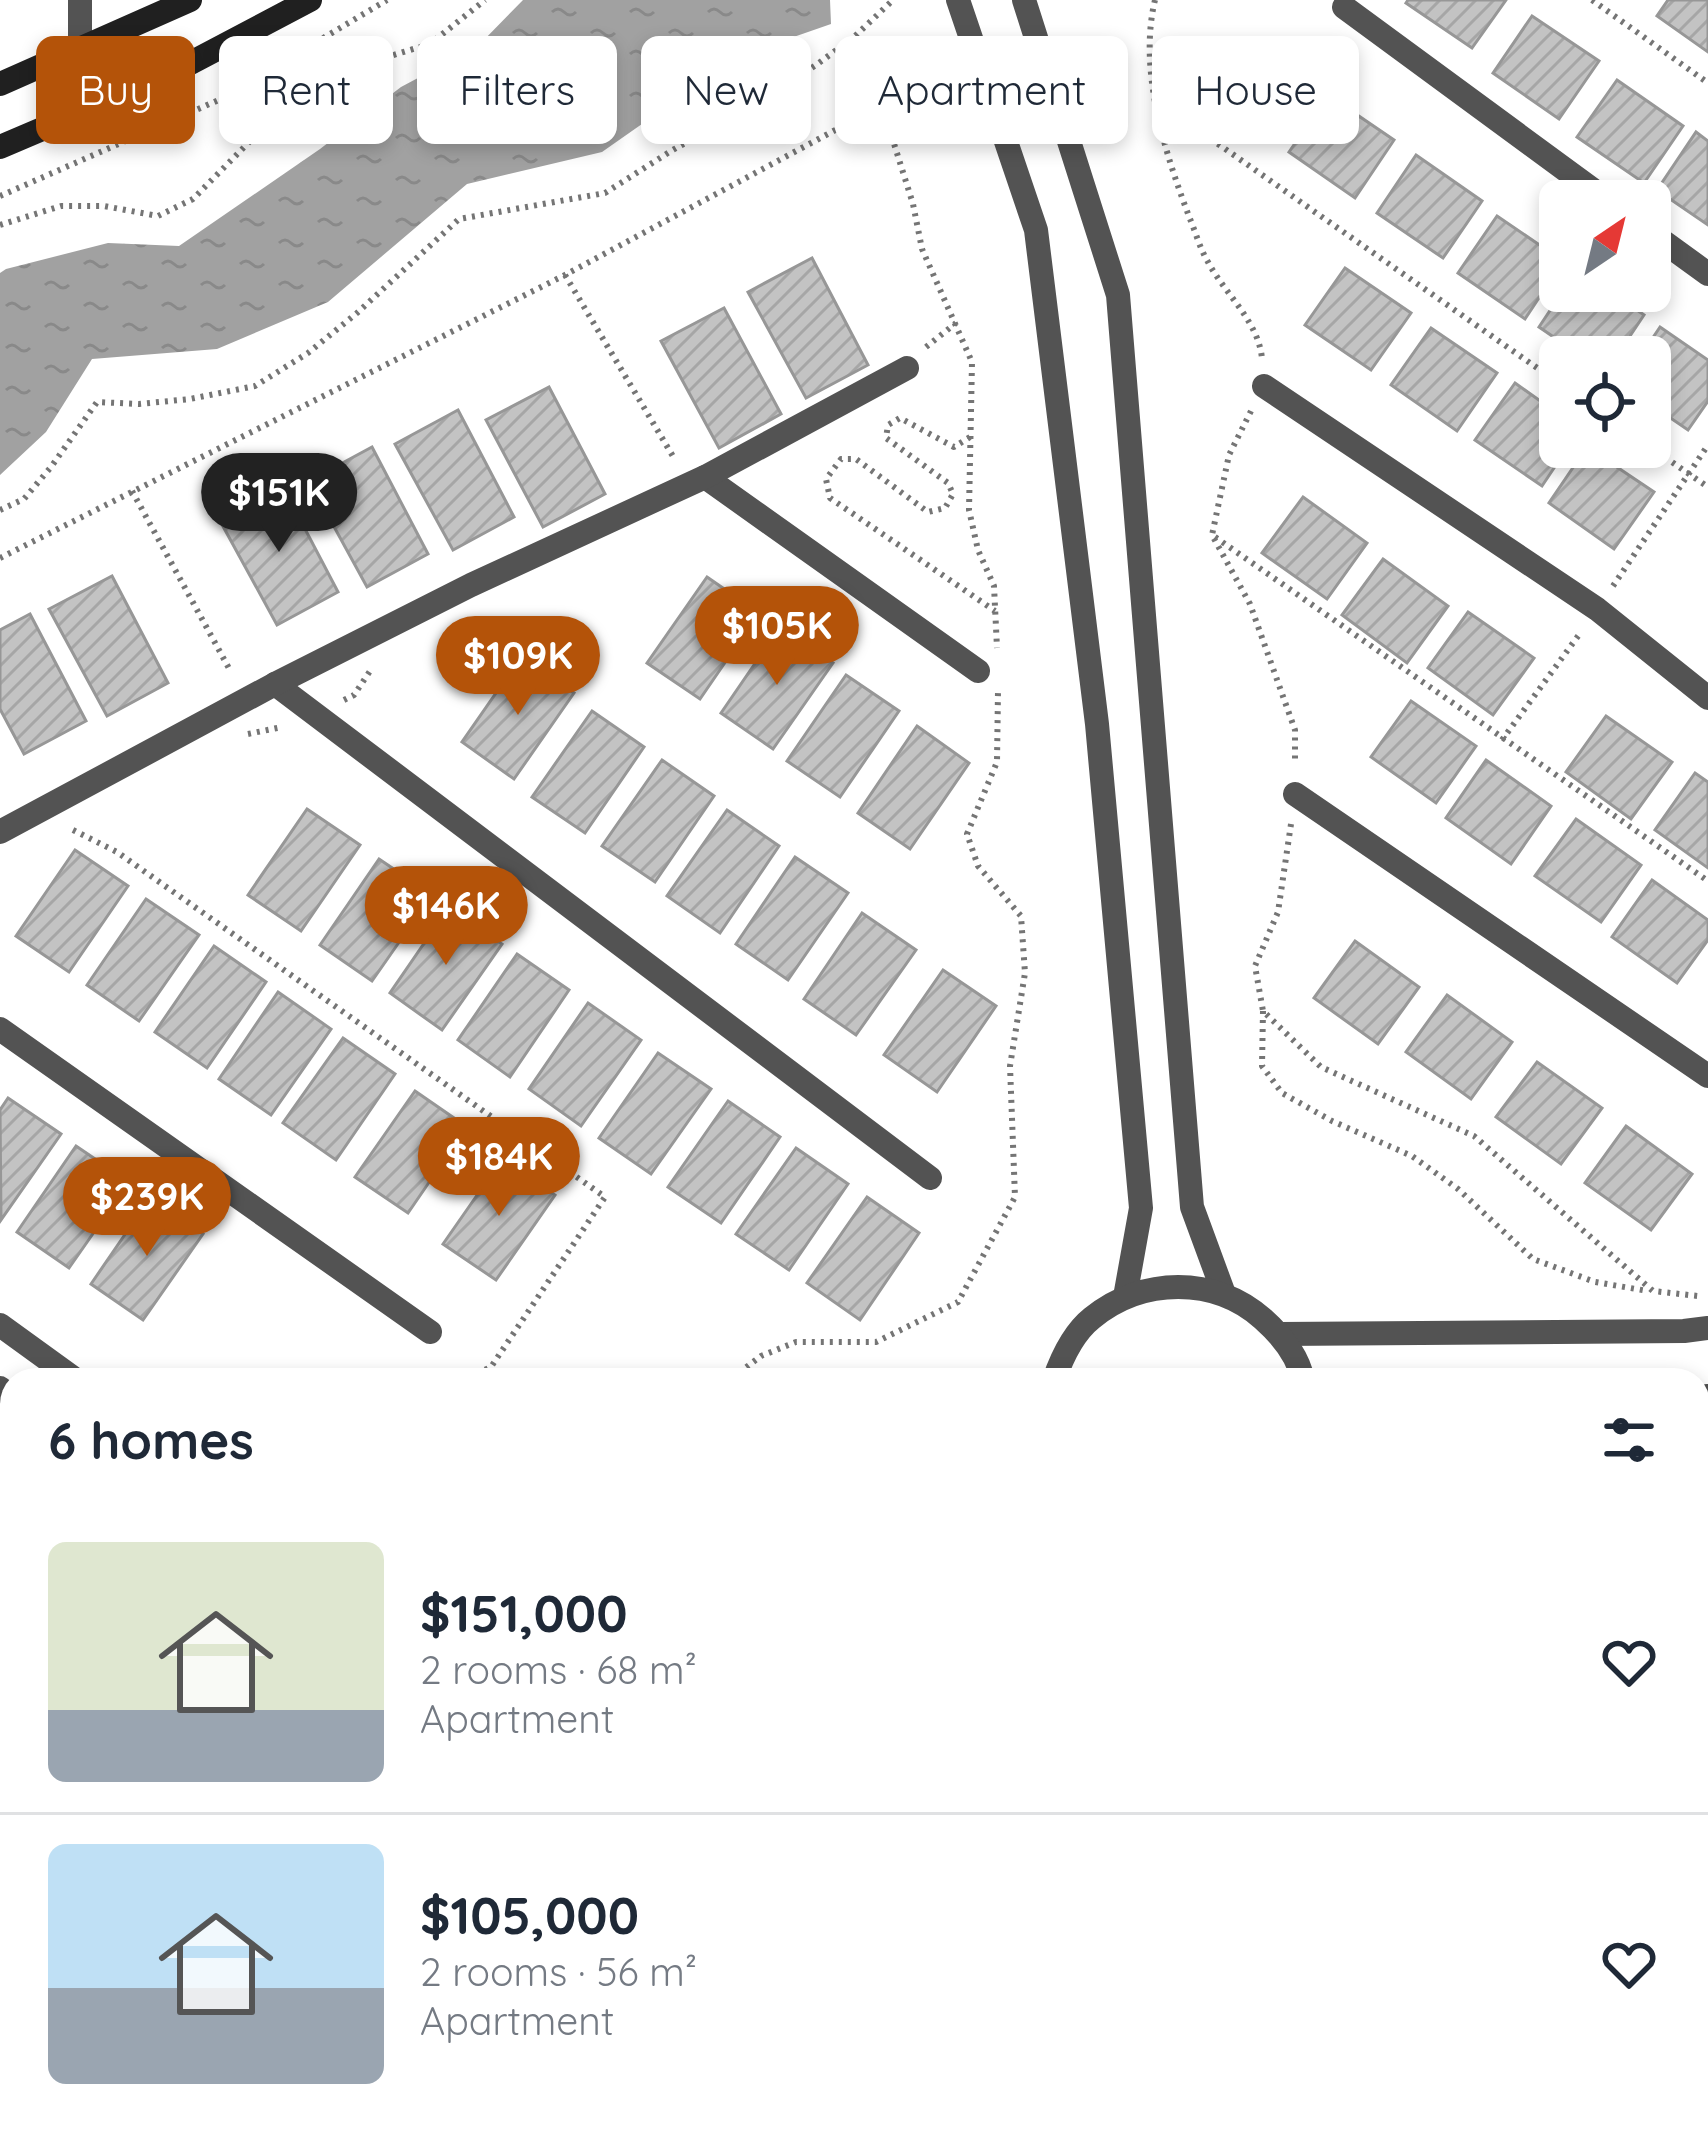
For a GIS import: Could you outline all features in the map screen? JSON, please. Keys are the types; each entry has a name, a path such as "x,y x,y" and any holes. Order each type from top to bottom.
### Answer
{"street":[{"path":"80,0 80,36"},
{"path":"111,36 190,0"},
{"path":"0,146 162,78 310,0"},
{"path":"958,0 1036,230 1097,724 1141,1208 1125,1297"},
{"path":"1024,0 1118,295 1192,1207 1224,1294"},
{"path":"1344,7 1579,180"},
{"path":"0,84 36,69"},
{"path":"1671,247 1708,274"},
{"path":"0,832 275,684 471,585 697,481 907,368"},
{"path":"1264,386 1597,609 1708,698"},
{"path":"697,481 991,669"},
{"path":"275,684 930,1178"},
{"path":"1295,794 1708,1076"},
{"path":"0,1029 430,1332"},
{"path":"1058,1368 1064,1352 1090,1319 1125,1297 1166,1286 1204,1288 1248,1306 1280,1334 1299,1368"},
{"path":"0,1325 59,1368"},
{"path":"1280,1334 1708,1328"}],"path":[{"path":"0,196 221,99 387,0"},
{"path":"0,225 61,206 104,206 158,216 193,200 260,131 380,59 430,44 485,0"},
{"path":"0,510 24,499 97,402 190,399 254,386 308,353 459,219 604,193 715,127 745,102 781,88 816,65 854,38 893,0"},
{"path":"1152,70 1148,39 1155,0"},
{"path":"1592,0 1708,83"},
{"path":"0,558 565,275 839,128 890,131 922,249 972,362 969,510 978,550 994,586 991,669 997,762 967,834 978,866 1021,916 1025,973 1010,1066 1016,1197 958,1303 876,1342 796,1342 745,1368"},
{"path":"1165,144 1207,260 1261,341 1264,386 1229,455 1212,536 1250,604 1295,730 1295,794 1278,913 1255,966 1263,1011 1262,1066 1282,1094 1412,1156 1458,1190 1533,1259 1595,1282 1708,1297"},
{"path":"1218,144 1539,369"},
{"path":"565,275 697,481"},
{"path":"970,437 954,447 901,418 888,424 886,438 948,483 953,494 945,508 928,512 856,460 841,460 826,479 830,498 995,611"},
{"path":"1671,462 1708,488"},
{"path":"132,491 246,700"},
{"path":"1212,536 1708,881"},
{"path":"64,827 117,852 605,1197 489,1368"},
{"path":"1263,1011 1321,1067 1474,1136 1653,1292"}],"water":[{"path":"523,0 830,0 831,24 796,36 641,36 641,125 617,141 617,36 488,36"},
{"path":"417,78 417,144 613,144 602,152 467,184 328,302 217,349 92,359 46,432 0,475 0,273 108,243 179,246 327,144 393,144 393,93"}],"building":[{"path":"1408,0 1506,0 1472,48"},
{"path":"1668,0 1708,0 1708,52 1657,16"},
{"path":"1532,16 1599,61 1559,119 1493,73"},
{"path":"1617,80 1683,126 1646,180 1577,137"},
{"path":"1359,116 1394,140 1355,198 1289,152 1294,144 1359,144"},
{"path":"1696,132 1708,141 1708,225 1671,200 1671,180 1664,180"},
{"path":"1416,155 1482,201 1443,258 1377,213"},
{"path":"1497,216 1539,245 1539,298 1525,319 1458,273"},
{"path":"812,258 868,365 806,398 748,292"},
{"path":"1345,268 1411,313 1371,370 1305,325"},
{"path":"724,308 781,414 719,448 661,341"},
{"path":"1549,312 1644,315 1630,336 1552,336 1539,327"},
{"path":"1660,327 1708,360 1708,401 1688,430 1671,418 1671,336 1654,336"},
{"path":"1431,328 1497,373 1457,431 1391,385"},
{"path":"1515,383 1539,400 1539,468 1554,468 1542,486 1475,440"},
{"path":"549,387 605,494 543,527 486,420"},
{"path":"458,410 514,517 453,550 395,444"},
{"path":"372,447 428,554 367,587 309,481"},
{"path":"1573,468 1618,468 1654,492 1614,549 1549,503"},
{"path":"282,485 338,592 277,625 219,519"},
{"path":"1303,497 1367,543 1327,599 1262,553"},
{"path":"1383,559 1448,606 1407,663 1342,615"},
{"path":"112,576 168,683 107,716 49,609"},
{"path":"707,577 759,613 700,699 647,663"},
{"path":"1468,612 1534,658 1493,715 1428,668"},
{"path":"30,614 86,721 24,754 0,709 0,630"},
{"path":"780,627 833,663 773,749 721,713"},
{"path":"521,657 574,693 514,779 462,742"},
{"path":"846,675 899,711 840,797 787,761"},
{"path":"1411,701 1476,746 1436,803 1371,757"},
{"path":"592,711 644,747 585,833 532,797"},
{"path":"1606,716 1672,762 1631,819 1566,772"},
{"path":"917,726 969,763 910,849 858,813"},
{"path":"662,760 714,796 655,882 602,846"},
{"path":"1486,760 1551,806 1511,864 1446,818"},
{"path":"1695,773 1708,782 1708,868 1655,830"},
{"path":"307,809 360,845 301,931 248,895"},
{"path":"727,810 779,846 720,933 667,896"},
{"path":"1576,819 1641,865 1601,922 1535,876"},
{"path":"75,850 128,886 69,972 16,936"},
{"path":"795,857 848,893 788,980 736,944"},
{"path":"379,859 432,895 372,981 320,945"},
{"path":"1652,880 1708,920 1708,940 1677,983 1612,937"},
{"path":"146,899 199,935 139,1021 87,985"},
{"path":"449,907 502,944 442,1030 390,993"},
{"path":"862,913 916,950 856,1035 804,999"},
{"path":"1355,941 1419,987 1378,1044 1314,998"},
{"path":"214,946 266,982 207,1068 155,1032"},
{"path":"517,954 569,990 510,1077 458,1040"},
{"path":"943,970 996,1006 937,1092 884,1055"},
{"path":"278,992 331,1029 271,1115 219,1079"},
{"path":"1447,995 1512,1042 1471,1099 1406,1052"},
{"path":"588,1003 641,1040 581,1126 529,1089"},
{"path":"343,1038 395,1074 336,1160 283,1123"},
{"path":"658,1053 711,1089 651,1174 599,1138"},
{"path":"1537,1062 1602,1108 1561,1164 1496,1117"},
{"path":"415,1091 467,1127 408,1213 355,1177"},
{"path":"8,1098 61,1134 1,1220 0,1110"},
{"path":"728,1101 780,1137 721,1223 668,1187"},
{"path":"1626,1126 1692,1174 1651,1230 1585,1183"},
{"path":"76,1146 129,1182 69,1268 17,1232"},
{"path":"796,1148 848,1184 789,1270 736,1234"},
{"path":"503,1158 555,1195 496,1280 443,1244"},
{"path":"867,1197 919,1233 860,1320 807,1283"},
{"path":"150,1198 203,1234 143,1320 91,1284"}]}
